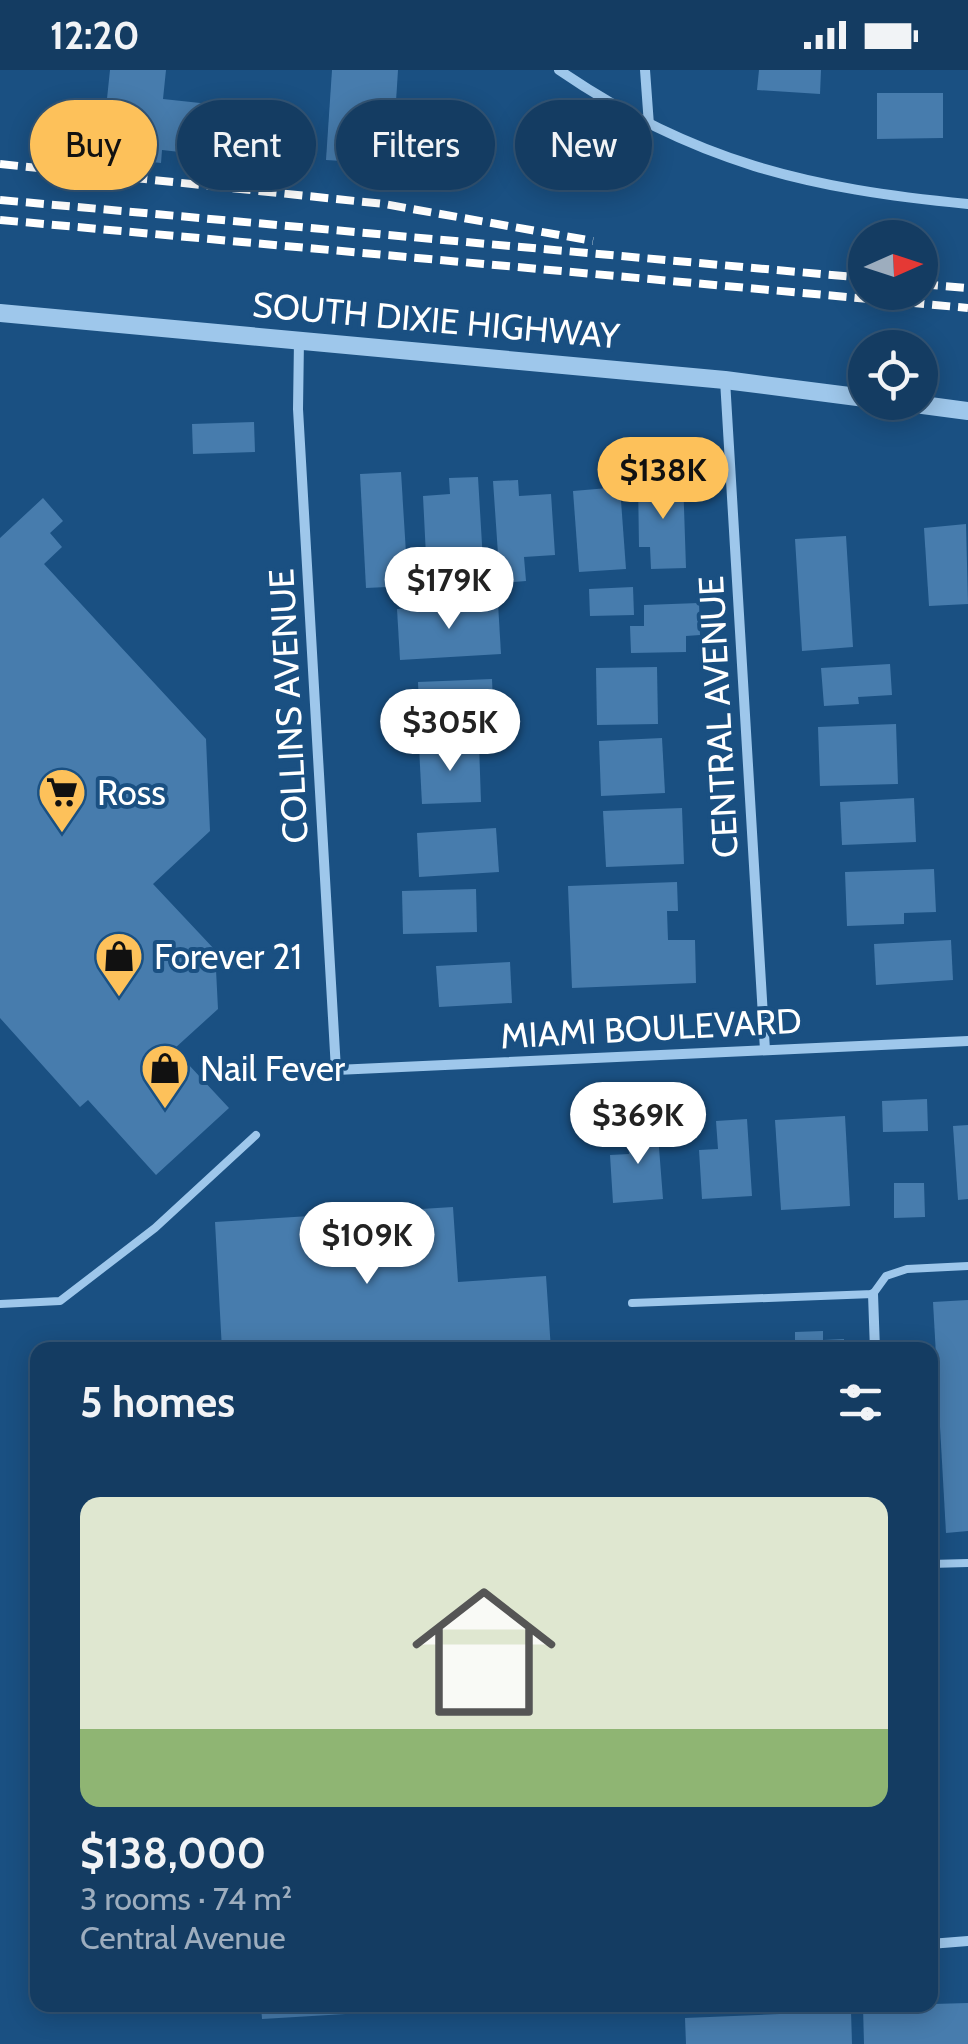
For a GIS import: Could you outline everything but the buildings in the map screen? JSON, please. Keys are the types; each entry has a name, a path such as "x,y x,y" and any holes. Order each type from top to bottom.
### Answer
{"street":[{"path":"559,70 604,100"},
{"path":"646,70 648,100"},
{"path":"652,126 749,166 801,180 882,196 968,204"},
{"name":"SOUTH DIXIE HIGHWAY","path":"0,314 725,380 848,396"},
{"name":"COLLINS AVENUE","path":"298,340 298,409 336,1070"},
{"name":"CENTRAL AVENUE","path":"725,380 765,1050"},
{"path":"938,407 968,411"},
{"name":"MIAMI BOULEVARD","path":"336,1070 968,1041"},
{"path":"874,1294 876,1342"},
{"path":"938,1943 968,1941"}],"lane":[{"path":"0,1304 60,1301 155,1228 256,1135"},
{"path":"632,1304 874,1294 886,1276 907,1269 968,1266"},
{"path":"938,1564 968,1563"}],"railway":[{"path":"0,164 384,204 593,241"},
{"path":"0,200 848,276"},
{"path":"0,220 968,308"},
{"path":"938,286 968,288"}],"place":[{"name":"Ross","path":"62,834"},
{"name":"Forever 21","path":"119,998"},
{"name":"Nail Fever","path":"165,1110"}]}
